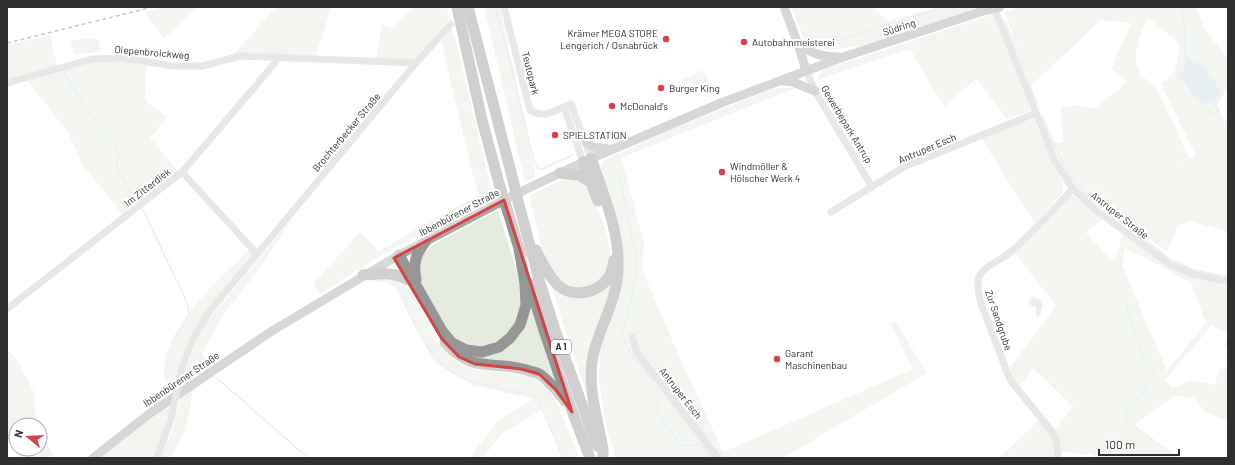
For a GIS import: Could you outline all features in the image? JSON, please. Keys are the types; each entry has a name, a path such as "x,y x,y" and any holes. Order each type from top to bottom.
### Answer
{"highway":[{"name":"A 1","path":"457,7 482,120 500,187 544,331 572,412 590,458"},
{"name":"A 1","path":"468,7 540,283 556,333 602,458"},
{"path":"527,234 548,271 559,285 572,292 579,293 592,290 602,285 610,275 612,269 614,260 613,248 606,221 590,182 587,160"},
{"path":"587,160 611,220 618,255 617,282 614,299 595,347 591,368 592,391 603,449 602,458"},
{"path":"560,173 579,175 590,182"},
{"path":"412,283 418,252 426,242"},
{"path":"397,257 442,331 452,342 466,350 482,352 498,347 510,338 520,325 526,305 525,283 519,249"},
{"path":"363,275 385,273 401,276 412,283 442,339 459,357 475,364 521,369 539,374 556,390 572,412"}],"main road":[{"path":"784,7 806,70"},
{"name":"Südring","path":"806,70 983,11 1000,7"},
{"path":"798,44 815,54 827,57 843,57"},
{"name":"Ibbenbürener Straße","path":"93,458 149,414 266,335 363,275 587,160 721,103 806,70"},
{"path":"779,80 793,82 816,91"},
{"path":"586,142 593,147 611,150"}],"street":[{"name":"Teutopark","path":"504,7 530,110 538,114 547,114 567,106"},
{"name":"Antruper Straße","path":"994,7 1055,161 1073,189 1097,211 1171,265 1193,274 1228,282"},
{"name":"Brochterbecker Straße","path":"157,458 172,419 181,372 187,353 196,332 205,317 416,63 451,24"},
{"name":"Diepenbroickweg","path":"7,83 92,59 123,58 173,66 202,66 241,56 416,63"},
{"name":"Im Zitterdiek","path":"7,309 182,172 275,63 276,57"},
{"name":"Gewerbepark Antrup","path":"806,70 816,91 872,187"},
{"path":"567,106 586,142 587,160"},
{"path":"567,106 587,160"},
{"name":"Antruper Esch","path":"831,212 904,167 1036,113"},
{"path":"182,172 257,254"},
{"name":"Zur Sandgrube","path":"1058,458 1056,440 1050,429 1010,380 981,303 978,290 978,280 980,274 986,268 1008,254 1073,189"},
{"name":"Antruper Esch","path":"632,337 635,348 641,358 718,458"}],"highlighted area":[{"path":"504,200 572,412 556,390 539,374 521,369 475,364 459,357 442,339 394,258"}],"shaded area":[{"path":"163,7 196,7 164,39 144,12"},
{"path":"276,7 331,7 316,56 232,56"},
{"path":"412,7 447,7 449,20 414,61 376,58 382,24 391,28"},
{"path":"484,7 500,7 536,177 525,182"},
{"path":"791,7 873,7 888,21 941,7 982,7 860,46 831,50 816,48 804,39"},
{"path":"1020,7 1196,7 1204,28 1228,59 1228,87 1216,108 1228,122 1228,232 1191,221 1178,226 1167,252 1102,203 1095,206 1076,188 1059,160 1052,143 1063,142 1061,107 1077,105 1093,109 1128,82 1111,69 1131,23 1101,20 1030,87 1005,12","holes":["1148,18 1180,44 1175,71 1161,84 1196,156 1180,162 1189,157 1157,89 1140,74 1136,64 1136,50 1141,33","1188,59 1201,64 1218,86 1209,104 1196,99 1180,79 1186,60"]},
{"path":"994,14 1031,111 1007,119 976,79 944,107 910,49 817,80 822,70"},
{"path":"451,28 455,38 493,196 382,255 320,294 314,283 360,232 379,251 431,220 478,196 441,41"},
{"path":"50,35 57,66 7,81 7,45"},
{"path":"79,39 99,39 101,47 100,51 78,55 74,54 70,41"},
{"path":"123,61 146,64 145,101 168,117 150,138 178,171 122,214 82,164 69,134 28,81 92,62"},
{"path":"704,70 709,82 686,92 681,80"},
{"path":"774,88 796,88 621,158 644,242 642,269 675,347 723,452 913,369 891,324 896,322 927,373 783,458 615,458 604,417 599,380 600,350 620,296 623,272 621,237 601,168 604,160 668,131"},
{"path":"1033,117 1052,162 1063,183 1063,192 1035,224 981,138"},
{"path":"575,177 586,183 594,199 608,237 610,255 604,276 589,286 579,288 570,286 561,281 553,272 548,263 541,244 529,195 562,180"},
{"path":"1074,196 1103,219 1086,233 1111,260 1117,254 1123,234 1169,267 1185,274 1228,287 1228,334 1212,325 1165,380 1172,388 1191,380 1215,385 1219,369 1228,368 1228,422 1205,412 1194,397 1175,396 1133,426 1177,458 1096,458 1090,453 1085,455 1058,451 1053,431 1073,407 1033,368 1019,388 1012,378 1010,367 1056,306 1014,252 1068,197","holes":["1125,248 1191,283 1206,323 1167,371 1122,265"]},
{"path":"498,210 521,286 522,300 514,328 497,343 485,347 463,345 448,333 422,285 419,273 420,263 424,254 432,245"},
{"path":"294,217 257,272 221,318 201,356 207,365 184,382 192,352 205,324"},
{"path":"248,250 252,254 197,324 184,353 174,388 169,391 164,372 167,353 176,333 188,314 203,296"},
{"path":"616,269 596,337 590,405 548,277 578,294"},
{"path":"380,278 400,281 411,291 438,342 458,363 477,370 527,375 545,385 559,406 579,458 563,458 544,409 504,432 482,458 469,458 499,420 533,399 472,385 434,362 396,288 386,282 371,282 359,285"},
{"path":"529,303 557,385 549,379 478,362 455,347 500,348"},
{"path":"7,349 17,359 34,392 35,417 8,417 8,438"},
{"path":"194,389 184,433 170,458 160,458 173,429 180,399"},
{"path":"171,406 164,433 153,458 100,458 151,417"},
{"path":"1039,420 1051,437 1054,458 999,458"},
{"path":"48,444 54,458 19,458 48,457"}],"water":[{"path":"1188,59 1200,63 1220,90 1221,92 1219,97 1213,102 1205,104 1198,101 1181,80 1180,74 1185,66 1186,60"},
{"path":"1032,296 1040,300 1043,304 1038,316 1036,315 1036,307 1028,304"}],"waterway":[{"path":"495,7 509,57 534,161 538,168 541,169 573,155"},
{"path":"829,44 943,7"},
{"path":"1182,7 1185,56 1188,60"},
{"path":"1005,21 1037,104"},
{"path":"62,69 87,111 116,144 118,153 117,169 137,202"},
{"path":"1215,105 1220,113"},
{"path":"1204,109 1215,114 1219,112"},
{"path":"1041,114 1069,173 1076,183 1094,202"},
{"path":"1223,120 1228,133"},
{"path":"618,169 636,257 636,270 632,297 622,335 627,348 651,378"},
{"path":"142,208 188,304 189,316 176,337 179,340"},
{"path":"1103,209 1169,258"},
{"path":"1172,260 1194,270 1228,277"},
{"path":"1126,301 1135,337 1142,354 1155,372 1126,414 1127,421"},
{"path":"404,302 416,327 430,350 449,370 474,382 534,396 539,402 563,458"},
{"path":"1225,347 1228,339"},
{"path":"201,356 207,363"},
{"path":"217,378 308,458"},
{"path":"660,395 655,410 681,445 685,446 700,444 712,458"},
{"path":"1130,423 1178,458"}],"railway":[{"path":"7,43 153,7"}],"place":[{"name":"Krämer MEGA STORE Lengerich / Osnabrück","path":"666,39"},
{"name":"Autobahnmeisterei","path":"744,42"},
{"name":"Burger King","path":"661,88"},
{"name":"McDonald's","path":"612,106"},
{"name":"SPIELSTATION","path":"555,135"},
{"name":"Windmöller & Hölscher Werk 4","path":"722,172"},
{"name":"Garant Maschinenbau","path":"777,359"}]}
